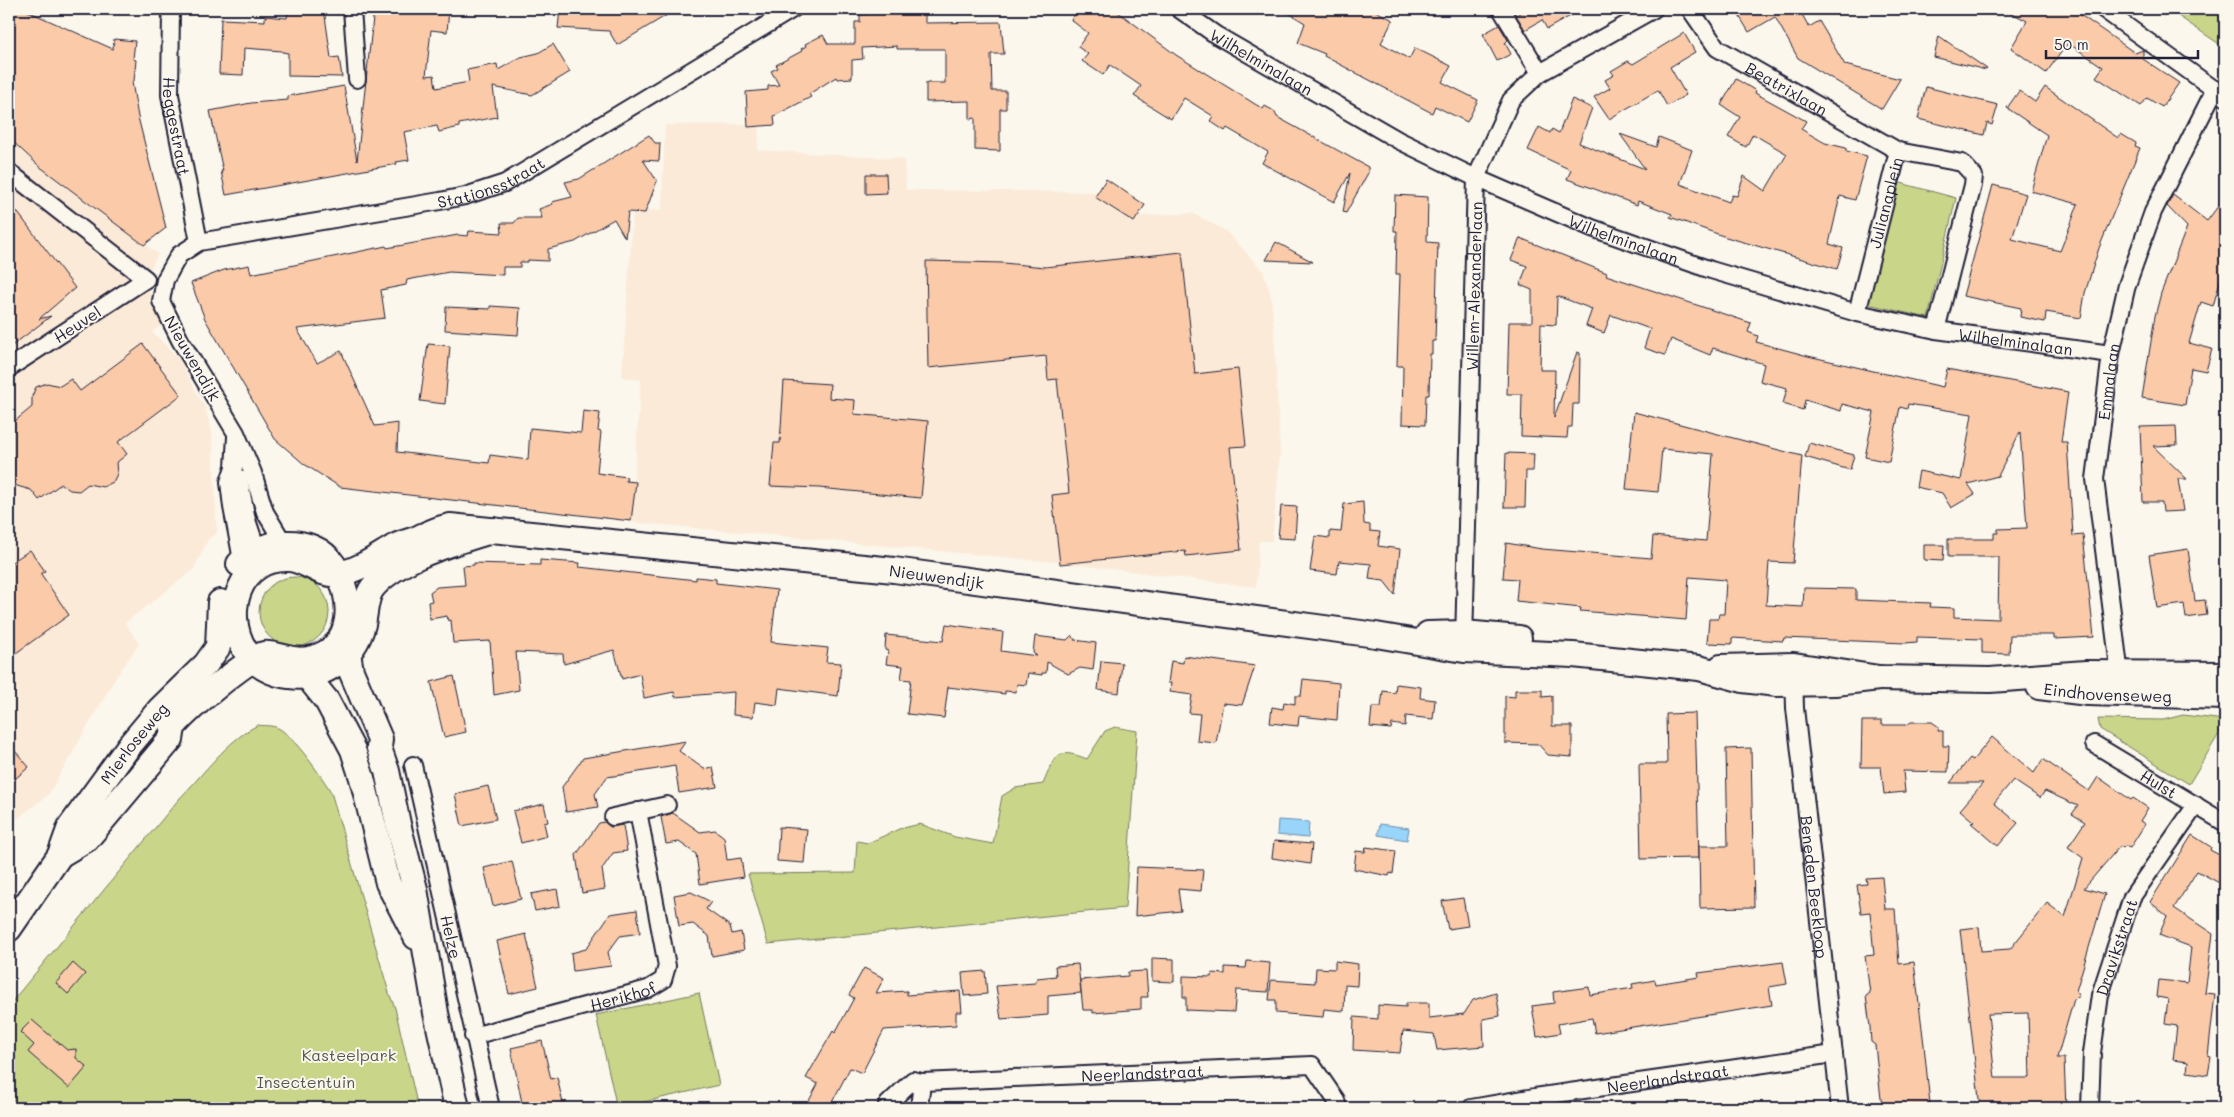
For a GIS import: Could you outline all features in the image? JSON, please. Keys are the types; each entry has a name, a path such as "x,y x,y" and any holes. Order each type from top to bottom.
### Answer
{"main road":[{"name":"Nieuwendijk","path":"335,567 347,556 406,530 418,526 434,529 450,526 894,570 1376,635 1464,641"},
{"name":"Nieuwendijk","path":"337,655 354,646 362,627 367,600 373,586 387,575 422,555 494,530"},
{"path":"283,542 307,546 335,567 347,592 348,615 346,626 341,637 337,655 324,672 307,676 286,676 258,663 247,653 238,637 235,627 234,608 242,583 253,559 283,542"},
{"path":"253,559 290,559 326,574 335,567"},
{"name":"Mierloseweg","path":"9,928 60,855 70,827 129,746 160,709 206,664 218,647 220,640 220,600 223,588 253,559"},
{"name":"Eindhovenseweg","path":"1464,641 1699,668 1744,665 1794,675 1990,680 2086,673 2121,684 2225,698"},
{"path":"258,663 265,654 291,660 337,655"},
{"name":"Helze","path":"337,655 370,742 379,748 387,771 398,824 414,884 457,1108"},
{"name":"Mierloseweg","path":"60,855 88,839 171,739 173,728 195,706 222,682 258,663"},
{"name":"Eindhovenseweg","path":"2121,684 2225,674"},
{"name":"Helze","path":"307,676 327,701 353,750 362,778 388,884 426,954"}],"street":[{"name":"Heggestraat","path":"171,9 170,95 199,242"},
{"path":"352,9 356,79"},
{"name":"Stationsstraat","path":"165,280 179,256 199,242 440,201 465,196 505,183 794,9"},
{"name":"Wilhelminalaan","path":"1179,9 1216,35 1398,140 1476,178 1592,228 1701,267 1857,313 1936,330 2111,354"},
{"path":"1501,9 1540,73"},
{"name":"Willem-Alexanderlaan","path":"1464,641 1476,178 1511,100 1540,73 1654,9"},
{"name":"Beatrixlaan","path":"1690,9 1717,48 1898,151"},
{"path":"2103,9 2220,93"},
{"name":"Emmalaan","path":"2121,684 2095,479 2111,354 2127,285 2153,212 2220,93"},
{"name":"Julianaplein","path":"1857,313 1898,151 1962,163 1974,176 1936,330"},
{"name":"Heuvel","path":"9,172 146,279 9,368"},
{"name":"Nieuwendijk","path":"165,280 162,301 180,340 236,433 253,473 265,512 283,542"},
{"path":"236,433 234,466 239,479 253,559"},
{"name":"Beneden Beekloop","path":"1794,675 1795,708 1840,1108"},
{"name":"Hulst","path":"2094,744 2225,823"},
{"name":"Helze","path":"413,765 490,1108"},
{"path":"613,817 667,805"},
{"name":"Dravikstraat","path":"2090,1108 2092,1053 2100,995 2132,897 2196,805"},
{"name":"Herikhof","path":"473,1036 648,989 663,980 667,966 638,811"},
{"name":"Neerlandstraat","path":"1472,1108 1536,1103 1834,1054"},
{"name":"Neerlandstraat","path":"886,1108 913,1080 922,1082 1312,1065 1336,1100 1338,1108"},
{"path":"919,1108 922,1082"}],"shaded area":[{"path":"759,124 758,150 904,159 906,190 1102,192 1142,216 1192,213 1226,231 1263,271 1271,295 1280,454 1272,541 1259,541 1256,587 1056,562 631,522 641,380 622,377 633,211 662,210 665,125"},
{"path":"9,137 36,164 158,254 149,271 151,306 165,323 152,332 179,359 205,408 212,432 217,533 209,538 193,570 125,623 139,644 116,677 48,795 9,825"}],"green space":[{"path":"2168,9 2225,9 2225,48"},
{"path":"1897,182 1956,198 1928,318 1868,304"},
{"path":"294,577 313,583 323,593 329,612 323,631 313,641 294,647 275,641 265,631 259,612 265,593 275,583"},
{"path":"2183,715 2225,720 2225,724 2189,784 2100,729 2098,719 2163,720"},
{"path":"258,725 276,727 284,732 307,757 331,792 395,1008 418,1108 9,1108 9,1005 179,799 226,749 246,732"},
{"path":"1115,727 1137,731 1125,908 768,944 748,874 855,873 857,841 868,843 899,829 920,824 955,837 993,844 1002,796 1015,788 1043,784 1057,756 1068,754 1087,759 1105,731"},
{"path":"699,993 719,1085 617,1108 596,1015"}],"water":[{"path":"1278,820 1309,822 1308,838 1277,835"},
{"path":"1380,824 1409,828 1407,840 1378,835"}],"building":[{"path":"9,9 23,9 113,49 114,39 135,41 133,59 136,60 134,81 132,82 138,117 166,228 144,245 39,166 9,138"},
{"path":"288,9 324,9 331,58 339,57 342,77 288,76 288,53 244,48 243,75 219,74 221,19 265,21 265,16 287,18"},
{"path":"374,9 449,9 447,32 431,30 426,76 434,75 436,88 469,82 467,70 497,64 498,70 521,57 538,53 553,44 570,72 532,95 493,87 497,117 459,124 459,127 439,132 437,126 404,132 409,160 396,162 397,164 226,195 221,171 223,171 210,111 251,103 288,100 288,96 344,86 357,161"},
{"path":"560,9 677,9 617,45 609,31 558,28"},
{"path":"925,9 925,23 1001,22 1004,54 991,54 992,91 1006,91 1006,109 1000,109 1000,151 975,150 975,118 970,119 970,101 926,102 926,83 945,83 945,49 897,49 897,46 862,48 863,59 852,60 852,78 837,79 836,77 809,94 811,97 774,116 775,125 748,127 746,92 768,90 768,86 779,85 771,71 778,68 776,65 802,51 801,49 806,46 805,44 823,35 828,44 855,44 855,22 860,22 860,15 869,14 871,10"},
{"path":"1078,9 1114,9 1176,55 1263,109 1265,106 1274,111 1277,117 1368,167 1368,173 1346,213 1343,212 1350,173 1334,202 1262,163 1268,152 1227,128 1225,131 1210,121 1213,116 1184,98 1171,119 1134,96 1141,86 1110,65 1103,75 1082,61 1088,54 1078,47 1088,33 1071,20"},
{"path":"1282,9 1372,9 1393,20 1381,43 1409,59 1415,48 1451,66 1442,82 1478,100 1467,122 1435,106 1432,113 1324,56 1325,54 1298,43 1305,23"},
{"path":"1527,9 1583,9 1547,29 1542,20 1525,30 1516,15"},
{"path":"1735,9 1799,9 1809,27 1819,21 1845,65 1900,79 1882,109 1798,58 1775,17 1749,32"},
{"path":"2004,9 2072,9 2135,53 2143,50 2143,59 2179,83 2162,107 2147,98 2141,106 2096,77 2103,67 2068,43 2046,73 2011,48 2027,21"},
{"path":"1499,25 1508,40 1505,43 1511,54 1497,61 1483,34"},
{"path":"1684,33 1695,52 1670,67 1686,95 1667,106 1658,90 1609,119 1594,97 1610,88 1605,80 1614,75 1611,71 1628,61 1633,64"},
{"path":"1939,36 1987,69 1934,57"},
{"path":"1736,79 1756,91 1755,93 1806,121 1801,129 1825,143 1867,156 1855,200 1840,196 1829,244 1843,248 1837,269 1726,237 1670,217 1672,214 1638,201 1637,205 1567,179 1571,170 1528,150 1539,127 1550,133 1552,129 1559,133 1572,99 1592,108 1579,143 1645,169 1620,134 1656,147 1659,137 1692,150 1680,184 1729,202 1732,195 1737,196 1744,176 1765,191 1787,154 1753,134 1746,147 1728,137 1740,117 1721,105"},
{"path":"1926,87 1998,105 1992,125 1987,123 1984,135 1918,119"},
{"path":"2045,87 2118,138 2121,134 2136,143 2135,146 2140,148 2099,248 2085,293 2081,318 2046,312 2045,322 2020,317 2021,308 1963,296 1993,185 2026,194 2012,239 2060,251 2070,226 2078,204 2031,191 2047,135 2007,108 2019,91 2035,102"},
{"path":"649,135 655,143 660,143 659,161 643,160 657,181 645,213 628,212 625,238 614,219 575,242 548,249 548,261 528,260 528,262 520,262 520,267 503,267 503,275 449,272 407,280 406,285 381,290 385,318 297,329 317,363 341,351 375,426 398,423 397,452 489,463 490,455 528,460 530,428 581,433 583,411 600,413 598,431 601,432 597,473 627,477 626,481 636,482 631,521 340,487 304,464 275,439 205,319 191,283 224,270 249,265 251,274 386,246 387,248 458,235 468,236 469,231 502,233 501,223 514,223 518,218 542,218 539,209 553,204 552,202 572,197 565,182 579,179"},
{"path":"866,174 886,174 887,193 866,194"},
{"path":"1106,179 1145,205 1134,222 1095,197"},
{"path":"1395,195 1428,197 1427,242 1438,243 1435,341 1432,341 1432,354 1430,354 1429,395 1426,395 1425,425 1402,424 1403,366 1397,366 1400,274 1396,274 1397,231 1394,231"},
{"path":"2173,195 2207,221 2225,197 2225,264 2213,306 2201,302 2189,343 2212,349 2206,371 2191,368 2185,405 2142,398 2155,316 2161,293 2187,227 2167,206"},
{"path":"9,201 75,288 39,319 51,316 9,348"},
{"path":"1520,238 1607,273 1606,275 1751,323 1748,332 1758,336 1756,342 1943,387 1947,369 2068,392 2061,442 2067,442 2073,536 2083,535 2094,637 2054,639 2054,635 2010,635 2009,654 1982,653 1982,639 1917,637 1917,642 1905,643 1784,638 1783,641 1732,638 1732,644 1707,643 1709,619 1718,619 1719,614 1724,614 1726,580 1689,577 1686,620 1580,611 1581,608 1516,601 1518,579 1503,578 1506,543 1542,549 1651,558 1653,536 1706,541 1713,454 1662,449 1658,492 1626,489 1634,412 1802,456 1793,563 1769,562 1766,605 1803,607 1804,588 1856,589 1856,600 1931,603 1930,607 1954,608 1954,617 1998,619 1999,557 1948,557 1948,539 1994,539 1994,533 1998,533 1998,529 2027,528 2020,432 1998,476 1968,484 1975,494 1951,508 1942,493 1916,487 1919,471 1961,480 1972,414 1908,404 1907,409 1900,407 1889,462 1865,457 1874,412 1842,404 1841,411 1805,400 1803,410 1783,404 1787,388 1760,381 1764,364 1713,348 1710,355 1671,339 1665,355 1644,348 1650,329 1611,315 1604,333 1586,326 1592,309 1557,296 1556,325 1541,324 1540,370 1555,370 1554,418 1577,352 1580,353 1579,404 1573,404 1572,427 1568,427 1567,438 1521,436 1522,394 1507,394 1509,322 1532,322 1532,290 1520,285 1527,266 1511,260"},
{"path":"1276,242 1313,262 1266,260"},
{"path":"1182,252 1195,374 1238,369 1246,446 1230,447 1241,550 1186,556 1185,551 1060,564 1052,495 1069,493 1057,379 1048,380 1046,356 928,368 926,261 1003,263 1045,267"},
{"path":"490,306 520,308 518,335 445,330 446,307 490,309"},
{"path":"143,344 181,395 118,442 127,454 116,463 117,474 113,482 103,487 88,484 79,491 70,490 61,484 39,500 31,490 17,486 9,476 9,426 32,407 32,396 36,387 47,383 60,386 71,379 80,391"},
{"path":"428,344 450,346 445,404 420,401"},
{"path":"784,381 830,384 829,398 855,400 854,414 928,421 921,498 819,488 770,486 774,443 780,443"},
{"path":"2176,426 2177,445 2153,446 2187,479 2178,479 2183,511 2163,512 2162,502 2143,502 2140,427"},
{"path":"1809,443 1854,455 1850,470 1805,457"},
{"path":"1506,453 1534,454 1533,471 1526,471 1525,507 1504,507"},
{"path":"1363,502 1364,524 1370,525 1370,531 1380,532 1378,546 1400,549 1395,595 1384,581 1369,579 1371,564 1339,561 1337,574 1310,571 1315,536 1330,538 1330,531 1341,532 1344,504"},
{"path":"1281,506 1297,507 1295,539 1278,538"},
{"path":"1924,545 1944,545 1943,561 1924,560"},
{"path":"2188,549 2195,601 2205,600 2207,615 2186,618 2184,604 2157,608 2149,555"},
{"path":"30,550 45,571 41,574 69,615 9,658 9,564"},
{"path":"540,560 580,563 579,567 696,580 696,577 716,579 716,583 777,590 771,642 828,648 826,662 841,663 838,696 779,688 777,705 755,702 753,717 733,715 734,692 675,697 674,692 644,698 640,674 622,679 614,650 564,664 563,654 516,652 519,690 494,695 490,641 453,643 451,620 448,621 447,616 430,619 428,602 432,601 430,592 437,587 465,585 463,566 474,565 474,563 540,565"},
{"path":"946,624 1003,632 1001,651 1037,656 1033,653 1035,636 1067,640 1072,635 1075,640 1096,643 1093,670 1080,668 1068,674 1047,662 1046,673 1042,673 1042,675 1028,673 1026,685 1017,684 1016,692 1005,691 1005,694 948,687 944,718 907,714 911,680 901,679 903,666 886,664 888,651 885,650 886,635 943,641"},
{"path":"1184,656 1255,666 1242,705 1223,703 1216,743 1197,741 1200,714 1189,713 1192,695 1170,692 1171,683 1168,683 1171,661 1183,663"},
{"path":"1101,661 1122,663 1119,693 1098,690"},
{"path":"454,676 466,732 444,737 431,682"},
{"path":"1303,679 1339,683 1337,720 1299,716 1298,726 1270,723 1272,707 1283,709 1284,702 1295,704 1295,696 1301,696"},
{"path":"1396,684 1421,687 1420,698 1435,700 1433,719 1406,716 1405,726 1392,724 1391,729 1370,727 1372,707 1381,707 1383,691 1395,693"},
{"path":"1515,690 1542,690 1542,697 1552,696 1552,726 1572,726 1572,757 1548,755 1538,744 1505,743 1505,696 1515,697"},
{"path":"1695,713 1699,858 1641,859 1639,764 1667,764 1666,714"},
{"path":"1862,721 1882,721 1882,725 1932,722 1939,727 1938,731 1943,731 1943,746 1949,746 1948,772 1903,771 1905,792 1884,794 1881,767 1861,767"},
{"path":"1992,737 2034,773 2043,759 2089,791 2098,777 2131,800 2133,798 2148,808 2140,821 2145,824 2130,848 2120,846 2084,888 2105,894 2076,991 2079,996 2074,999 2057,1058 2064,1058 2066,1108 1980,1108 1960,929 1979,927 1981,951 2010,949 2047,903 2065,917 2083,858 2068,847 2085,822 2072,814 2078,806 2045,791 2040,798 2013,780 1994,803 2018,823 1998,846 1971,823 1974,822 1960,810 1983,783 1950,783 1970,758 1973,760","holes":["2028,1013 2030,1078 1995,1078 1988,1014"]},
{"path":"686,741 679,751 704,769 713,767 717,787 679,793 675,766 607,777 595,794 598,807 566,812 562,787 583,758"},
{"path":"9,744 29,767 9,784"},
{"path":"1751,748 1754,907 1700,908 1699,846 1728,846 1726,749"},
{"path":"488,786 496,819 462,826 455,794"},
{"path":"544,804 548,822 544,823 547,836 521,843 513,811"},
{"path":"673,813 700,832 715,830 724,837 727,860 741,858 744,877 700,884 696,854 679,842 666,844 661,817"},
{"path":"605,822 610,827 623,825 627,851 613,853 602,869 605,889 582,893 576,855 599,823"},
{"path":"779,827 807,829 804,863 777,861"},
{"path":"2192,835 2211,847 2210,850 2225,858 2225,886 2197,871 2174,908 2213,934 2205,993 2215,994 2208,1056 2211,1057 2208,1075 2187,1072 2188,1062 2173,1060 2177,1026 2165,1024 2168,999 2157,997 2159,980 2187,983 2191,947 2159,935 2167,916 2150,902"},
{"path":"1274,841 1312,844 1310,864 1272,858"},
{"path":"1366,847 1396,851 1393,874 1390,873 1389,876 1354,869 1356,851 1365,852"},
{"path":"512,861 521,899 493,906 484,868"},
{"path":"1137,867 1203,870 1201,891 1178,889 1181,911 1135,916"},
{"path":"1882,877 1885,909 1895,909 1899,964 1914,962 1924,1045 1930,1104 1908,1108 1882,1108 1875,1045 1871,1042 1866,996 1870,993 1865,956 1874,955 1870,912 1861,913 1857,885 1867,884 1866,878"},
{"path":"557,889 560,906 535,911 531,894"},
{"path":"691,892 711,902 706,909 730,926 732,934 741,932 744,950 712,956 709,936 693,924 679,926 674,895"},
{"path":"1463,898 1468,926 1448,929 1442,901"},
{"path":"637,910 640,933 620,936 608,952 611,966 573,971 571,953 586,949 610,914"},
{"path":"526,934 538,987 509,994 497,941"},
{"path":"1152,958 1174,959 1174,982 1152,981"},
{"path":"1247,961 1270,963 1268,992 1236,990 1234,1012 1186,1010 1186,997 1183,997 1183,976 1211,977 1212,973 1225,974 1225,967 1246,968"},
{"path":"1335,961 1358,964 1357,986 1345,985 1344,1011 1324,1009 1323,1017 1276,1013 1276,1000 1269,1000 1271,980 1315,983 1316,968 1335,969"},
{"path":"1783,962 1787,984 1769,987 1772,1005 1595,1033 1592,1018 1558,1024 1560,1033 1537,1037 1532,1006 1554,1003 1553,992 1589,987 1590,995 1633,988 1632,984 1655,980 1656,984 1699,977 1698,973"},
{"path":"73,963 85,974 68,994 56,983"},
{"path":"1078,964 1081,993 1048,996 1048,1015 1001,1019 996,986 1035,983 1037,978 1056,976 1055,966"},
{"path":"864,968 884,978 876,993 907,991 907,995 960,991 962,1012 956,1012 956,1025 884,1030 862,1073 850,1068 829,1108 805,1108 818,1084 806,1078 833,1031 835,1033 854,998 849,995"},
{"path":"985,971 987,994 964,996 962,973"},
{"path":"1146,971 1148,997 1141,997 1141,1009 1093,1013 1093,1010 1083,1010 1080,980 1128,976 1128,972"},
{"path":"1496,993 1500,1016 1483,1019 1484,1046 1437,1050 1434,1034 1403,1031 1400,1053 1353,1050 1354,1017 1378,1019 1378,1005 1406,1007 1406,1003 1429,1003 1429,1018 1464,1014 1473,1000"},
{"path":"32,1020 67,1050 76,1049 76,1058 87,1067 69,1088 28,1052 34,1045 20,1032"},
{"path":"542,1041 551,1079 557,1077 564,1108 523,1108 511,1048"}],"park label":[{"name":"Kasteelpark","path":"349,1054"},
{"name":"Insectentuin","path":"306,1081"}]}
